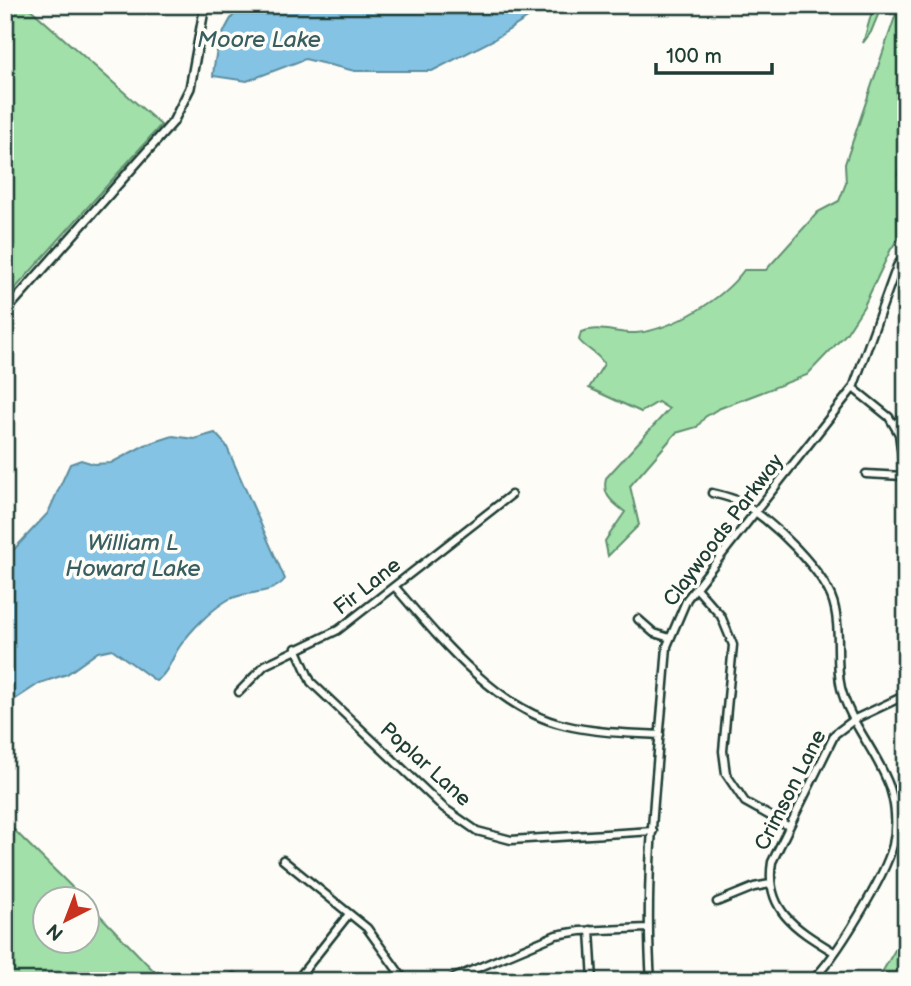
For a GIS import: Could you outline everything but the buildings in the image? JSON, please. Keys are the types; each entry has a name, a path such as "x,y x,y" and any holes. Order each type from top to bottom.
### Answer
{"street":[{"path":"5,312 173,122 190,88 205,5"},
{"name":"Claywoods Parkway","path":"651,981 647,928 660,735 670,638 679,614 696,588 853,388 897,266 906,254"},
{"path":"853,388 889,417 894,425 901,442 906,485"},
{"path":"894,425 906,414"},
{"path":"866,474 903,475"},
{"path":"712,493 738,501 754,513 813,565 827,585 837,617 841,689 890,790 895,830 884,870 834,952 811,981"},
{"name":"Fir Lane","path":"240,692 265,665 338,630 511,495"},
{"path":"395,587 436,635 496,691 524,710 562,725 604,732 660,735"},
{"path":"696,588 722,616 733,645 723,751 726,775 745,802 788,826"},
{"path":"638,619 653,633 670,638"},
{"name":"Poplar Lane","path":"296,648 312,682 444,808 477,831 511,840 653,831"},
{"name":"Crimson Lane","path":"834,952 789,922 777,906 770,884 772,862 829,743 855,719 906,695"},
{"path":"282,860 376,939 405,981"},
{"path":"717,902 754,887 770,884"},
{"path":"296,981 349,914"},
{"path":"447,981 556,935 590,930 647,928"},
{"path":"590,930 593,981"},
{"path":"234,977 242,981"}],"green space":[{"path":"5,5 26,5 161,125 5,300"},
{"path":"874,5 882,5 871,32 863,43"},
{"path":"899,5 906,5 906,146 898,174 906,169 906,228 891,249 864,306 846,334 807,375 718,409 705,417 697,427 676,433 630,486 639,525 608,556 605,541 625,512 607,494 606,478 669,409 658,402 641,412 589,388 604,364 579,340 581,332 595,329 636,333 666,326 681,319 723,292 744,270 766,270 818,212 839,201 846,183 845,164"},
{"path":"5,821 69,884 32,884 32,954 102,954 102,917 156,973 149,981 5,981"},
{"path":"906,931 906,981 877,981"}],"water":[{"name":"Moore Lake","path":"241,5 548,5 493,40 432,71 355,71 305,59 247,81 213,76 221,38"},
{"name":"William L Howard Lake","path":"215,433 226,445 285,579 265,591 233,597 214,610 184,640 167,670 156,681 112,649 98,652 67,674 40,683 5,706 5,559 48,513 70,464 81,460 94,464 111,463 145,445 173,436 194,439"}]}
